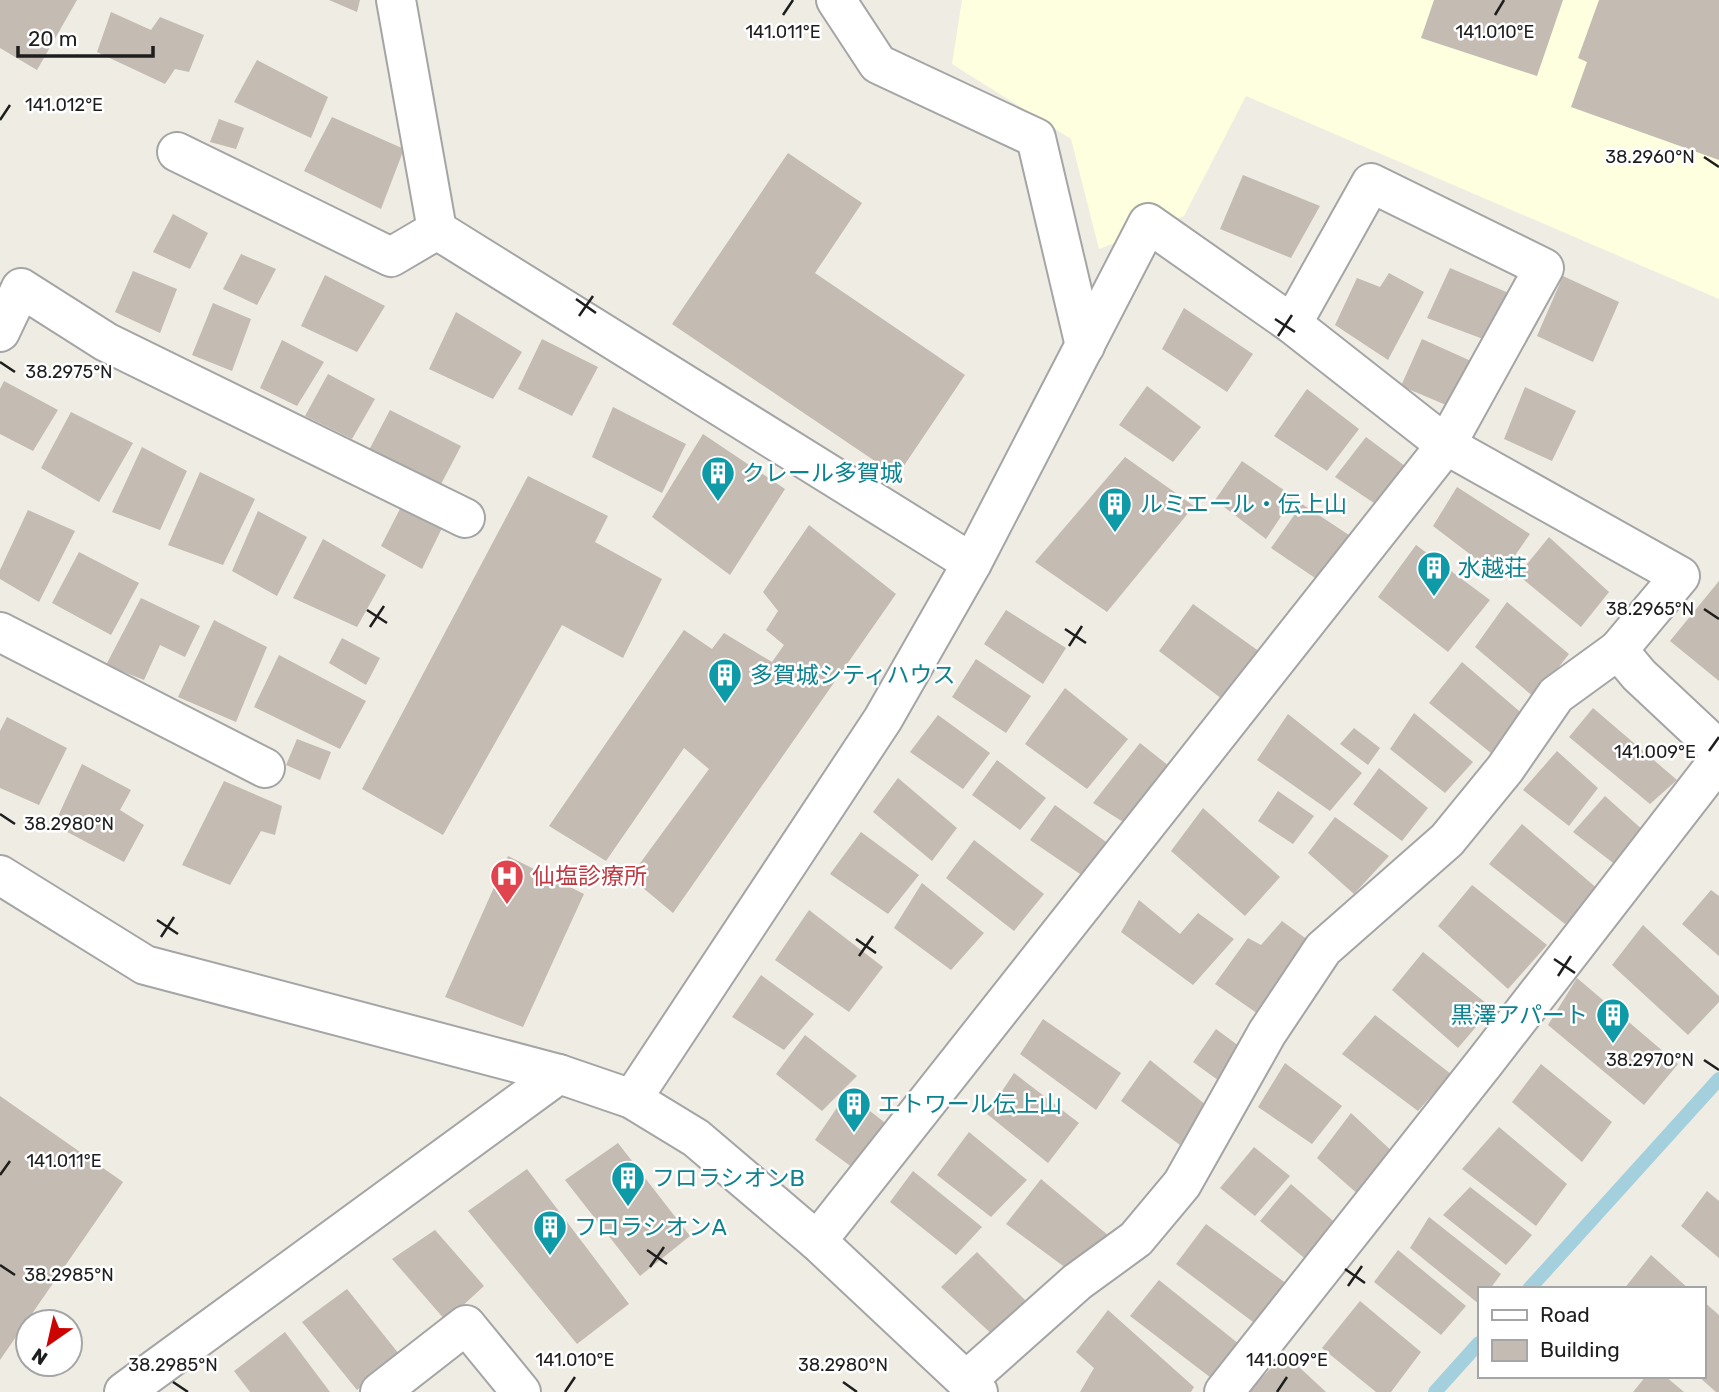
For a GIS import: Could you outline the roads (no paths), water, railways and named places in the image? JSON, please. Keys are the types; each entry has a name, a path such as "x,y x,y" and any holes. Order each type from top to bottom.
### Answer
{"street":[{"path":"396,0 437,230 972,564"},
{"path":"836,0 878,64 1036,138 1084,346"},
{"path":"177,152 391,257 437,230"},
{"path":"817,1241 1446,445 1544,268 1371,183 1292,324"},
{"path":"0,875 145,965 559,1074 632,1098 696,1138 817,1241 972,1387 1077,1282 1136,1238 1182,1184 1266,1033 1323,949 1447,840 1505,769 1556,695 1618,650 1680,576 1446,445 1292,324 1148,223 972,564 883,719 632,1098"},
{"path":"0,332 10,277 106,342 465,518"},
{"path":"0,632 265,768"},
{"path":"1618,650 1639,674 1719,750"},
{"path":"1224,1392 1719,760"},
{"path":"124,1392 559,1074"},
{"path":"380,1392 466,1325 521,1392"}],"waterway":[{"path":"1531,1287 1719,1079"},
{"path":"1435,1392 1478,1344"}],"place":[{"name":"クレール多賀城","path":"718,503"},
{"name":"ルミエール・伝上山","path":"1115,534"},
{"name":"水越荘","path":"1434,598"},
{"name":"多賀城シティハウス","path":"725,705"},
{"name":"仙塩診療所","path":"507,906"},
{"name":"黒澤アパート","path":"1613,1045"},
{"name":"エトワール伝上山","path":"854,1134"},
{"name":"フロラシオンB","path":"628,1208"},
{"name":"フロラシオンA","path":"550,1257"}]}
